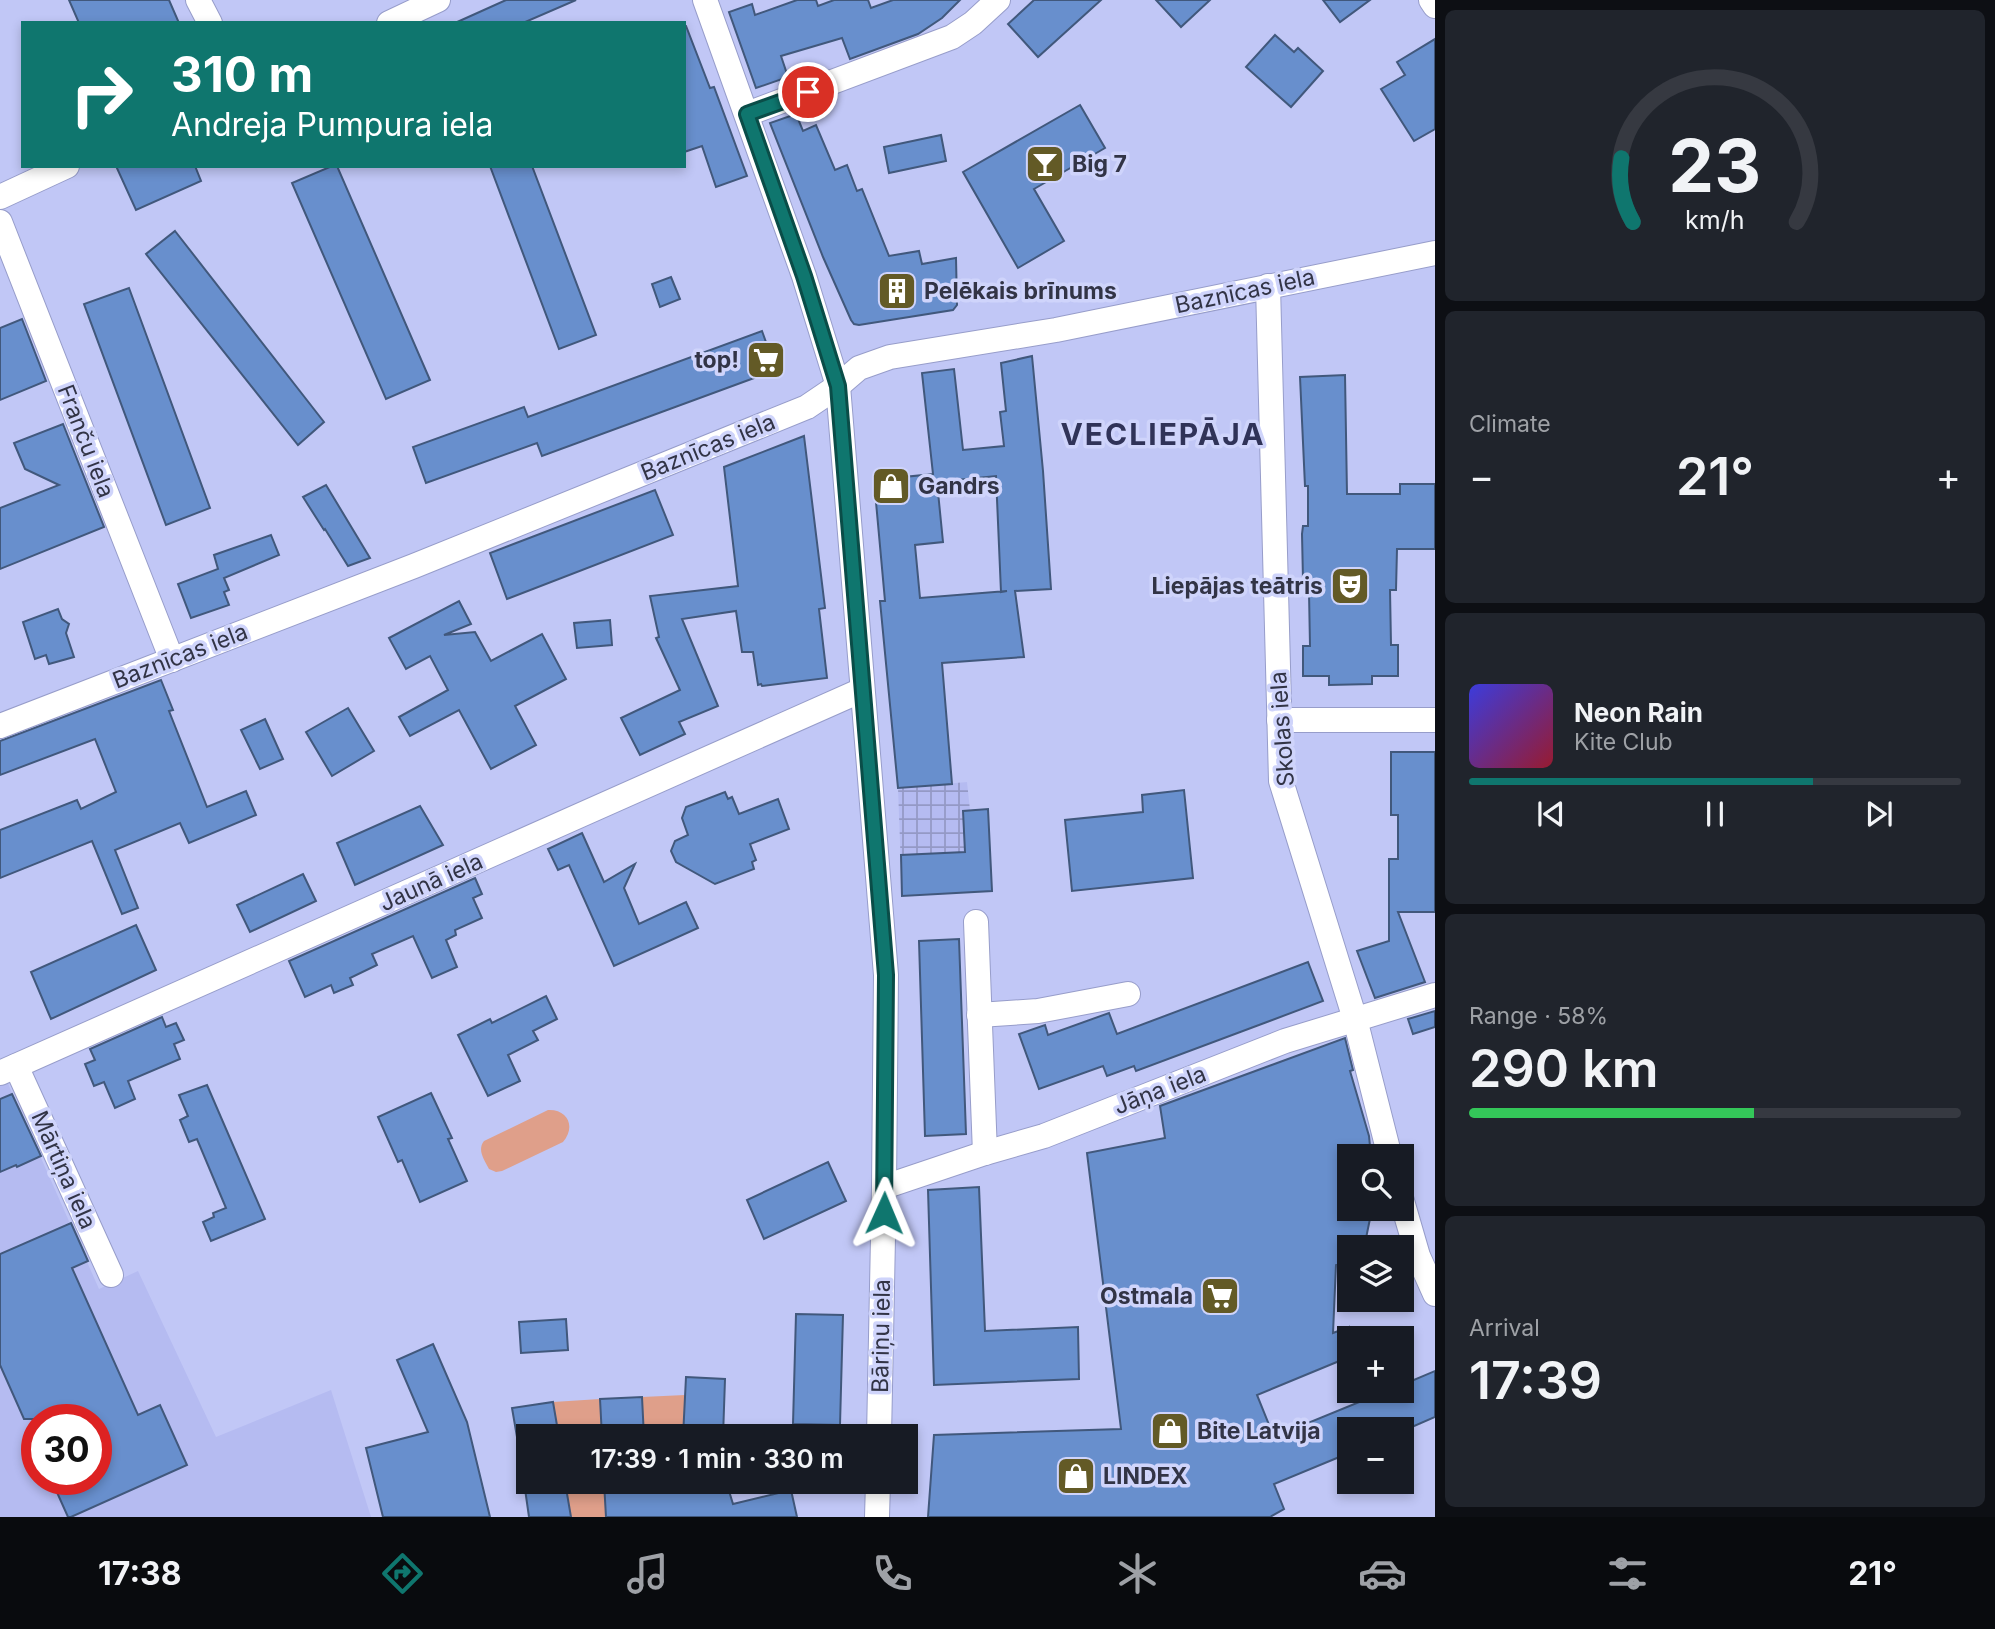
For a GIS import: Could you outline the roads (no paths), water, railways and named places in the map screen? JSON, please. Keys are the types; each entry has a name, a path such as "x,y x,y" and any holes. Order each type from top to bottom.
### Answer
{"street":[{"path":"198,0 209,21"},
{"path":"393,21 438,0"},
{"name":"Bāriņu iela","path":"705,0 804,276 838,386 886,975 879,1424"},
{"path":"747,114 952,37 973,23 998,0"},
{"path":"1431,0 1435,6"},
{"path":"0,197 63,168"},
{"name":"Franču iela","path":"0,222 172,660"},
{"name":"Baznīcas iela","path":"0,726 414,566 807,407 859,368 890,357 1056,330 1435,253"},
{"name":"Skolas iela","path":"1268,286 1281,781 1355,1019 1387,1144"},
{"name":"Jaunā iela","path":"8,1069 862,690"},
{"path":"1279,720 1435,720"},
{"path":"976,922 985,1153"},
{"path":"979,1015 1038,1010 1128,994"},
{"name":"Jāņa iela","path":"884,1187 1044,1136 1285,1041 1435,995"},
{"name":"Mārtiņa iela","path":"8,1069 111,1275"},
{"path":"1408,1221 1418,1256 1435,1294"},
{"path":"877,1517 878,1494"}],"place":[{"name":"Big 7","path":"1045,164"},
{"name":"Pelēkais brīnums","path":"897,291"},
{"name":"top!","path":"766,360"},
{"name":"Gandrs","path":"891,486"},
{"name":"Liepājas teātris","path":"1350,586"},
{"name":"Ostmala","path":"1220,1296"},
{"name":"Bite Latvija","path":"1170,1431"},
{"name":"LINDEX","path":"1076,1476"}],"district":[{"name":"VECLIEPĀJA","path":"1163,435"}]}
